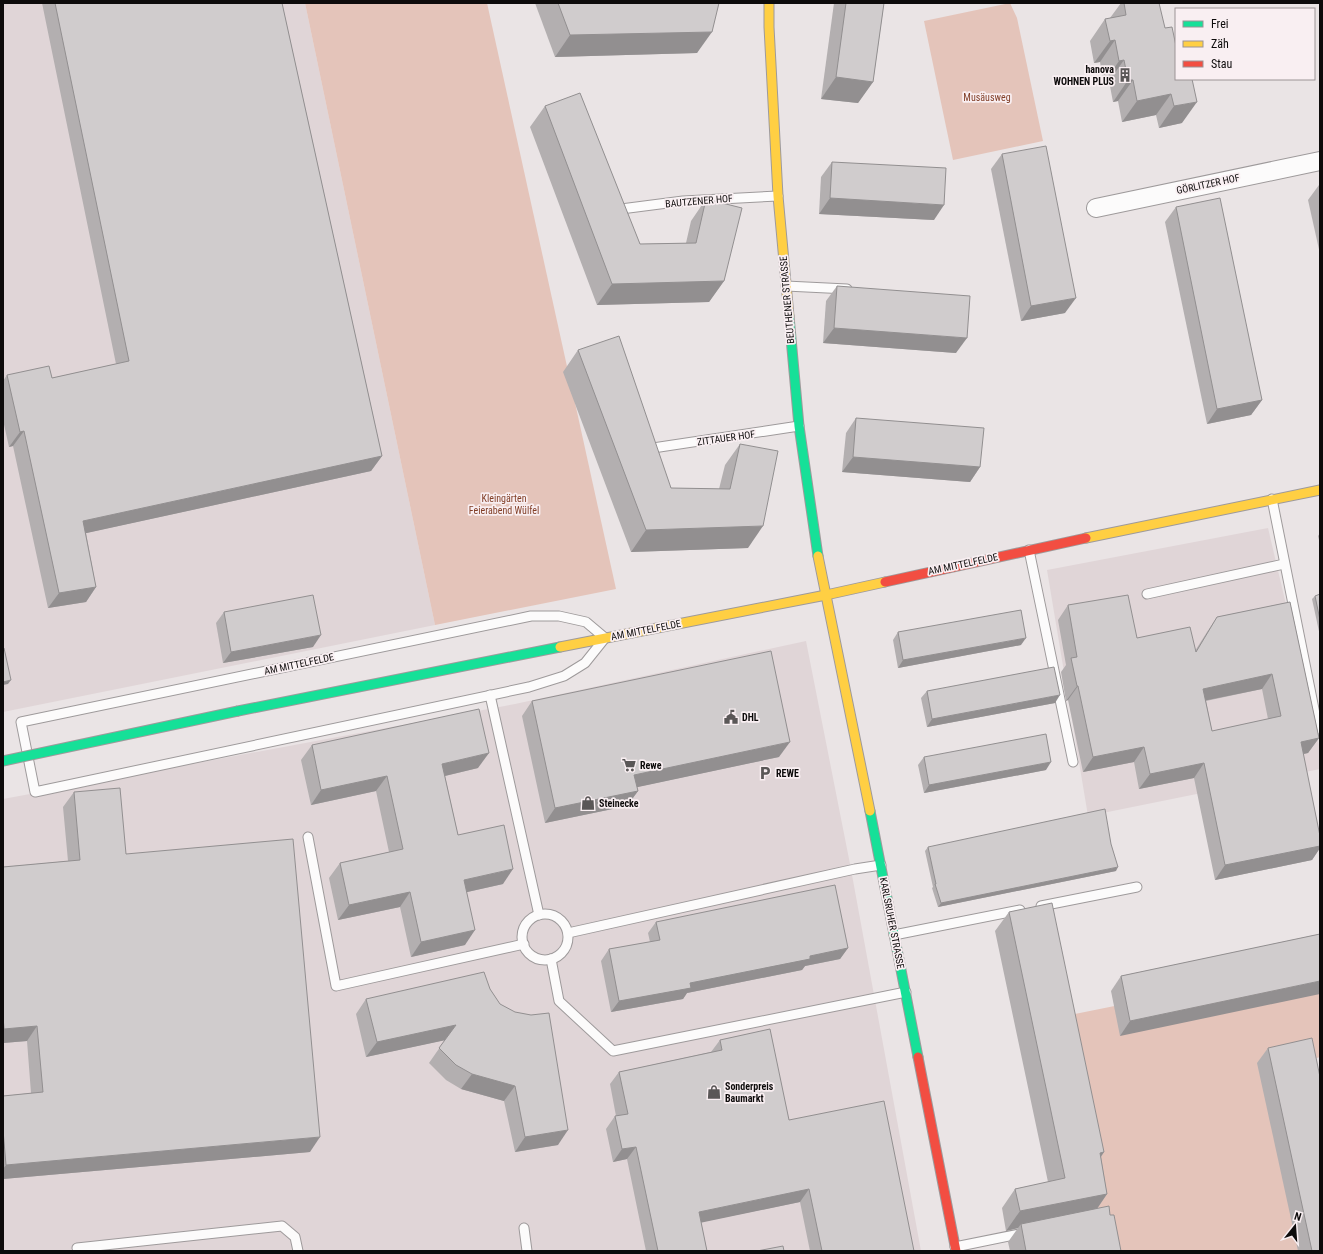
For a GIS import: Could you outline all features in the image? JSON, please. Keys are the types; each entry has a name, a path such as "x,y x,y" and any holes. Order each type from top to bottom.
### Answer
{"street":[{"name":"BEUTHENER STRASSE","path":"769,3 778,196 799,426 820,570 826,595"},
{"name":"GÖRLITZER HOF","path":"1096,208 1320,161"},
{"name":"AM MITTELFELDE","path":"3,761 238,711 826,595 1029,550 1320,490"},
{"name":"KARLSRUHER STRASSE","path":"826,595 881,865 955,1249"}],"lane":[{"name":"BAUTZENER HOF","path":"621,209 683,201 778,196"},
{"path":"786,286 856,290"},
{"name":"ZITTAUER HOF","path":"653,448 799,426"},
{"path":"1272,499 1318,729"},
{"path":"1029,550 1073,762"},
{"path":"1147,594 1284,564"},
{"name":"AM MITTELFELDE","path":"531,616 559,616 586,622 605,638 585,663 564,676 529,687 490,695 35,792 21,722 531,616"},
{"path":"490,695 539,915"},
{"path":"308,837 336,986 524,944"},
{"path":"568,933 855,869 881,865"},
{"path":"894,935 1137,887"},
{"path":"546,914 559,919 568,933 566,947 557,956 551,959 538,958 532,955 524,944 522,937 527,924 532,918 546,914"},
{"path":"551,959 559,1001 613,1051 906,992"},
{"path":"77,1248 282,1226 295,1237 298,1251"},
{"path":"524,1228 527,1251"},
{"path":"955,1249 1032,1231"}],"shaded area":[{"path":"3,3 305,3 435,625 3,712"},
{"path":"1268,528 1320,749 1320,769 1088,816 1047,570"},
{"path":"806,641 850,864 921,1251 3,1251 3,799 515,704"}],"green space":[{"name":"Kleingärten Feierabend Wülfel","path":"305,3 487,3 616,589 435,625"},
{"name":"Musäusweg","path":"1010,3 1017,18 1043,141 953,160 924,21"},
{"path":"1320,985 1320,1057 1310,1060 1320,1251 1108,1251 1055,1018 1189,991"}],"building":[{"path":"55,3 282,3 382,456 83,521 96,587 59,593 24,431 20,432 7,375 49,366 52,378 129,361"},
{"path":"558,3 719,3 712,32 570,35"},
{"path":"846,3 884,3 873,82 836,77"},
{"path":"1124,3 1159,3 1165,28 1172,27 1175,41 1175,80 1192,80 1197,102 1174,106 1171,94 1137,101 1133,80 1128,80 1124,60 1119,61 1115,40 1110,41 1105,19 1126,15"},
{"path":"580,93 640,244 696,243 706,199 742,208 724,281 612,284 545,106"},
{"path":"1046,146 1076,298 1031,306 1002,154"},
{"path":"832,162 946,168 944,205 830,198"},
{"path":"1220,198 1262,400 1217,409 1176,207"},
{"path":"837,286 970,296 967,338 834,328"},
{"path":"619,336 671,488 730,489 740,444 778,451 763,526 646,530 578,350"},
{"path":"856,418 984,428 980,467 853,457"},
{"path":"1320,594 1320,620 1315,596"},
{"path":"313,595 321,635 231,652 224,612"},
{"path":"1128,595 1137,638 1190,627 1196,652 1217,617 1290,602 1319,738 1301,742 1320,836 1320,846 1225,865 1204,763 1150,774 1144,747 1093,757 1071,658 1077,657 1068,605","holes":["1272,674 1281,716 1212,731 1203,689"]},
{"path":"1021,610 1026,638 903,660 898,632"},
{"path":"3,648 11,680 3,682"},
{"path":"771,651 790,742 634,775 638,791 555,808 532,701"},
{"path":"1054,667 1060,695 932,719 927,691"},
{"path":"479,709 489,753 442,764 458,835 504,825 513,869 464,880 475,930 421,942 410,892 349,905 340,863 403,849 387,776 321,790 312,745"},
{"path":"1046,734 1051,762 929,785 924,757"},
{"path":"120,788 126,854 293,839 320,1137 6,1165 3,1130 3,1096 43,1092 37,1026 4,1029 3,867 80,860 74,792"},
{"path":"1105,809 1111,844 1118,867 941,903 935,884 928,847"},
{"path":"835,885 848,948 810,956 810,959 690,983 691,988 619,1001 609,949 660,940 656,922"},
{"path":"1052,903 1104,1152 1100,1153 1107,1194 1020,1211 1015,1189 1065,1178 1009,912"},
{"path":"1320,934 1320,981 1130,1021 1121,976"},
{"path":"484,972 490,989 500,1004 515,1012 531,1015 549,1013 568,1130 525,1137 515,1086 472,1074 456,1065 439,1048 456,1025 377,1042 366,999"},
{"path":"770,1029 789,1120 884,1101 914,1251 822,1251 809,1189 699,1212 707,1251 658,1251 636,1147 622,1149 615,1116 628,1114 619,1072 722,1050 720,1040"},
{"path":"1312,1038 1320,1077 1320,1251 1312,1251 1268,1048"},
{"path":"1109,1206 1110,1215 1114,1215 1121,1251 1026,1251 1021,1224"},
{"path":"783,1246 784,1251 757,1251"}],"traffic: fast":[{"path":"789,316 799,426 818,556"},
{"path":"238,711 560,647"},
{"path":"3,761 238,711"},
{"path":"870,811 918,1057"}],"traffic: slow":[{"path":"769,3 778,196 789,316"},
{"path":"1086,538 1320,490"},
{"path":"818,556 870,811"},
{"path":"560,647 885,582"}],"traffic: jam":[{"path":"885,582 1086,538"},
{"path":"918,1057 956,1251"}],"place":[{"name":"hanova WOHNEN PLUS","path":"1125,75"},
{"name":"DHL","path":"731,717"},
{"name":"Rewe","path":"629,765"},
{"name":"REWE","path":"765,773"},
{"name":"Steinecke","path":"588,803"},
{"name":"Sonderpreis Baumarkt","path":"714,1092"}]}
